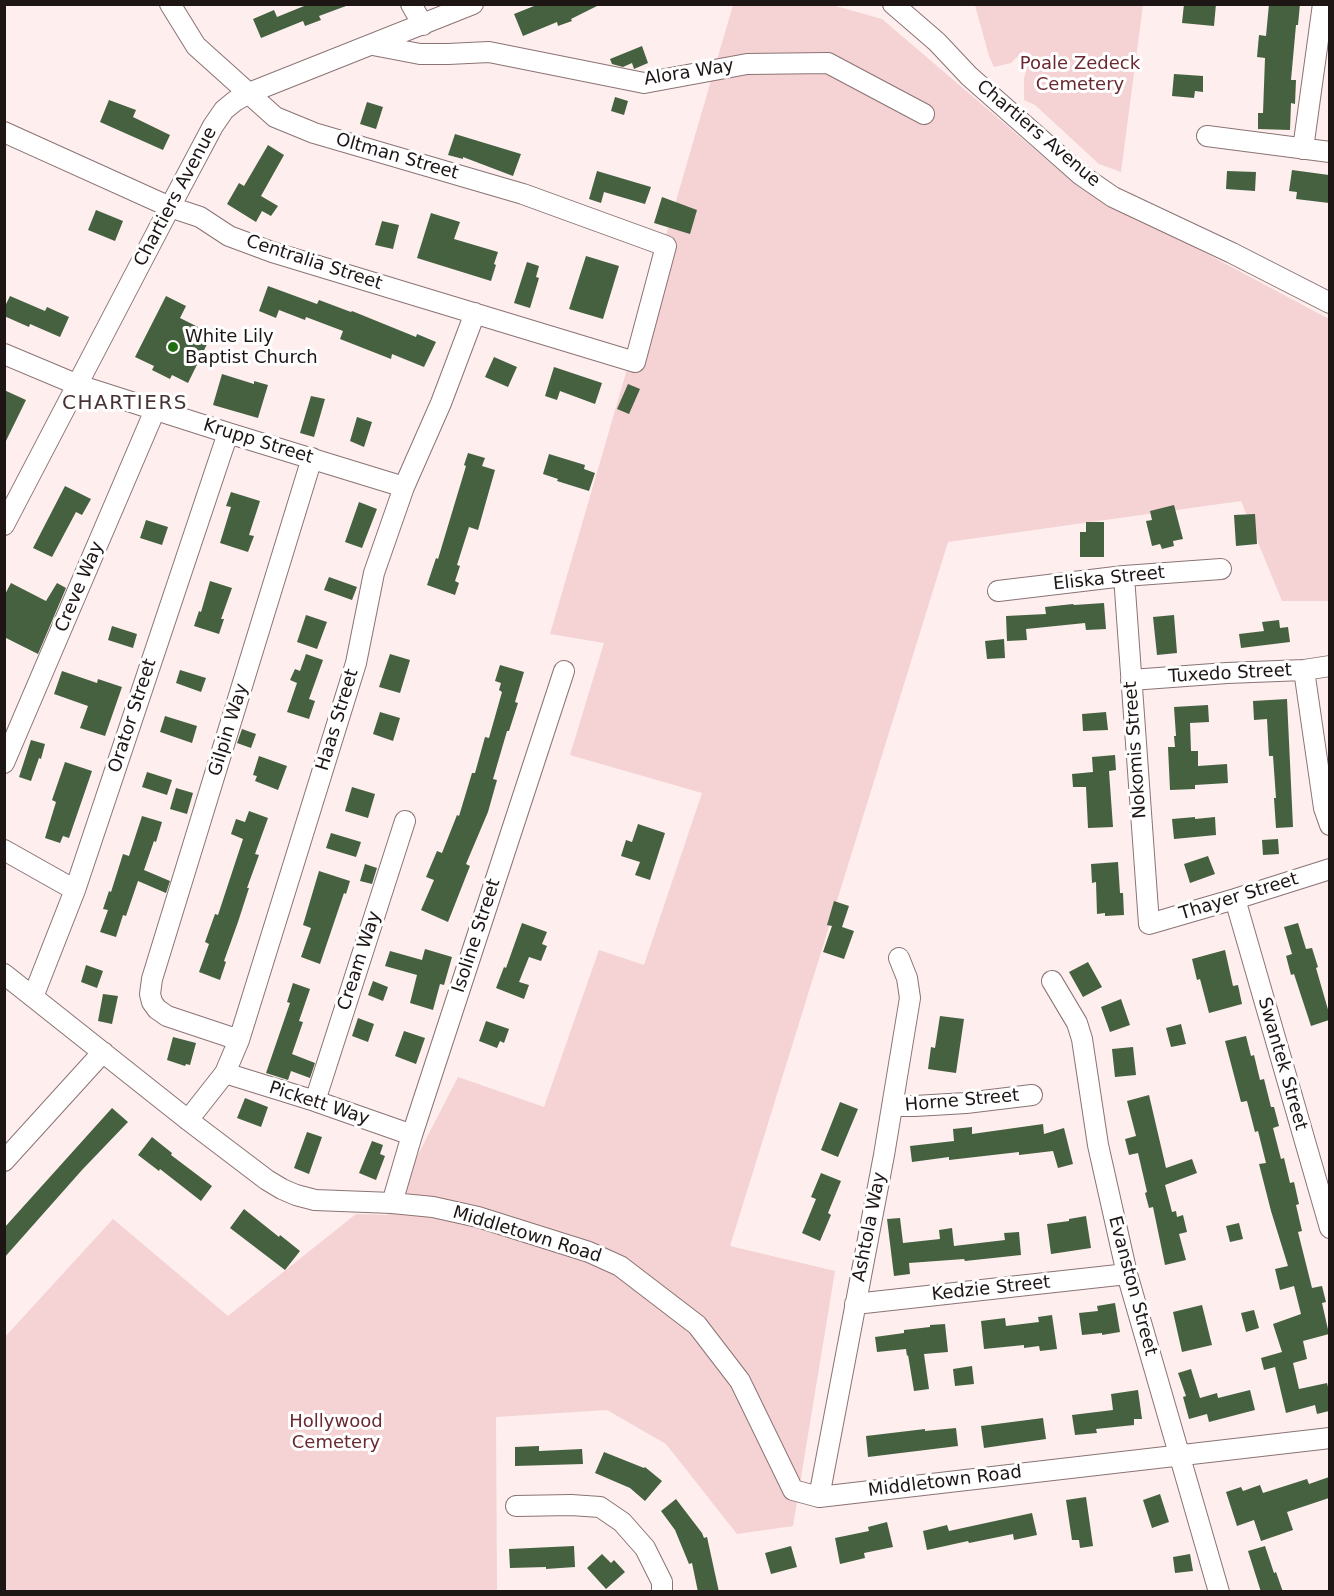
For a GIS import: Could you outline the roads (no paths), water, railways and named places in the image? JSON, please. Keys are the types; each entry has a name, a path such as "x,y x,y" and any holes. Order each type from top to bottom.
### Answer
{"street":[{"name":"Oltman Street","path":"170,4 196,46 275,117 314,133 523,194 666,246 635,362"},
{"path":"411,4 423,25"},
{"name":"Chartiers Avenue","path":"4,525 218,118 235,101 249,93 473,4"},
{"name":"Chartiers Avenue","path":"893,4 936,42 969,76 1081,175 1113,196 1329,303"},
{"path":"1304,149 1323,4"},
{"name":"Alora Way","path":"373,45 420,54 489,51 644,83 747,64 828,63 924,114"},
{"name":"Centralia Street","path":"4,132 170,207 200,217 229,236 272,252 635,362"},
{"path":"1207,136 1329,152"},
{"name":"Haas Street","path":"189,1120 225,1073 239,1040 356,663 374,573 404,487 441,402 475,313"},
{"name":"Krupp Street","path":"4,354 78,384 155,410 404,487"},
{"name":"Creve Way","path":"4,763 155,410"},
{"name":"Orator Street","path":"33,997 75,890 228,433"},
{"name":"Gilpin Way","path":"239,1040 167,1016 157,1009 150,994 152,979 312,458"},
{"name":"Eliska Street","path":"998,591 1124,576 1221,569"},
{"name":"Nokomis Street","path":"1124,576 1149,924"},
{"name":"Tuxedo Street","path":"1131,680 1304,670 1329,666"},
{"path":"1304,670 1324,808 1329,825"},
{"name":"Isoline Street","path":"392,1203 412,1135 564,671"},
{"name":"Cream Way","path":"315,1101 405,821"},
{"path":"4,850 75,890"},
{"name":"Thayer Street","path":"1149,924 1329,869"},
{"name":"Swantek Street","path":"1235,899 1329,1228"},
{"name":"Ashtola Way","path":"819,1497 910,998 907,978 899,958"},
{"name":"Middletown Road","path":"4,974 267,1180 296,1195 315,1200 433,1207 478,1217 589,1252 620,1266 697,1325 740,1381 793,1490 819,1497 1329,1438"},
{"name":"Evanston Street","path":"1052,981 1077,1023 1082,1039 1098,1145 1127,1274 1219,1592"},
{"path":"4,1161 103,1052"},
{"name":"Pickett Way","path":"225,1073 412,1135"},
{"name":"Horne Street","path":"892,1106 966,1103 1032,1095"},
{"name":"Kedzie Street","path":"855,1304 1127,1274"},
{"path":"516,1506 600,1507 622,1522 645,1548 662,1582 663,1592"}],"place":[{"name":"White Lily Baptist Church","path":"173,347"}],"district":[{"name":"CHARTIERS","path":"125,404"}],"park label":[{"name":"Poale Zedeck Cemetery","path":"1080,74"},
{"name":"Hollywood Cemetery","path":"336,1432"}]}
